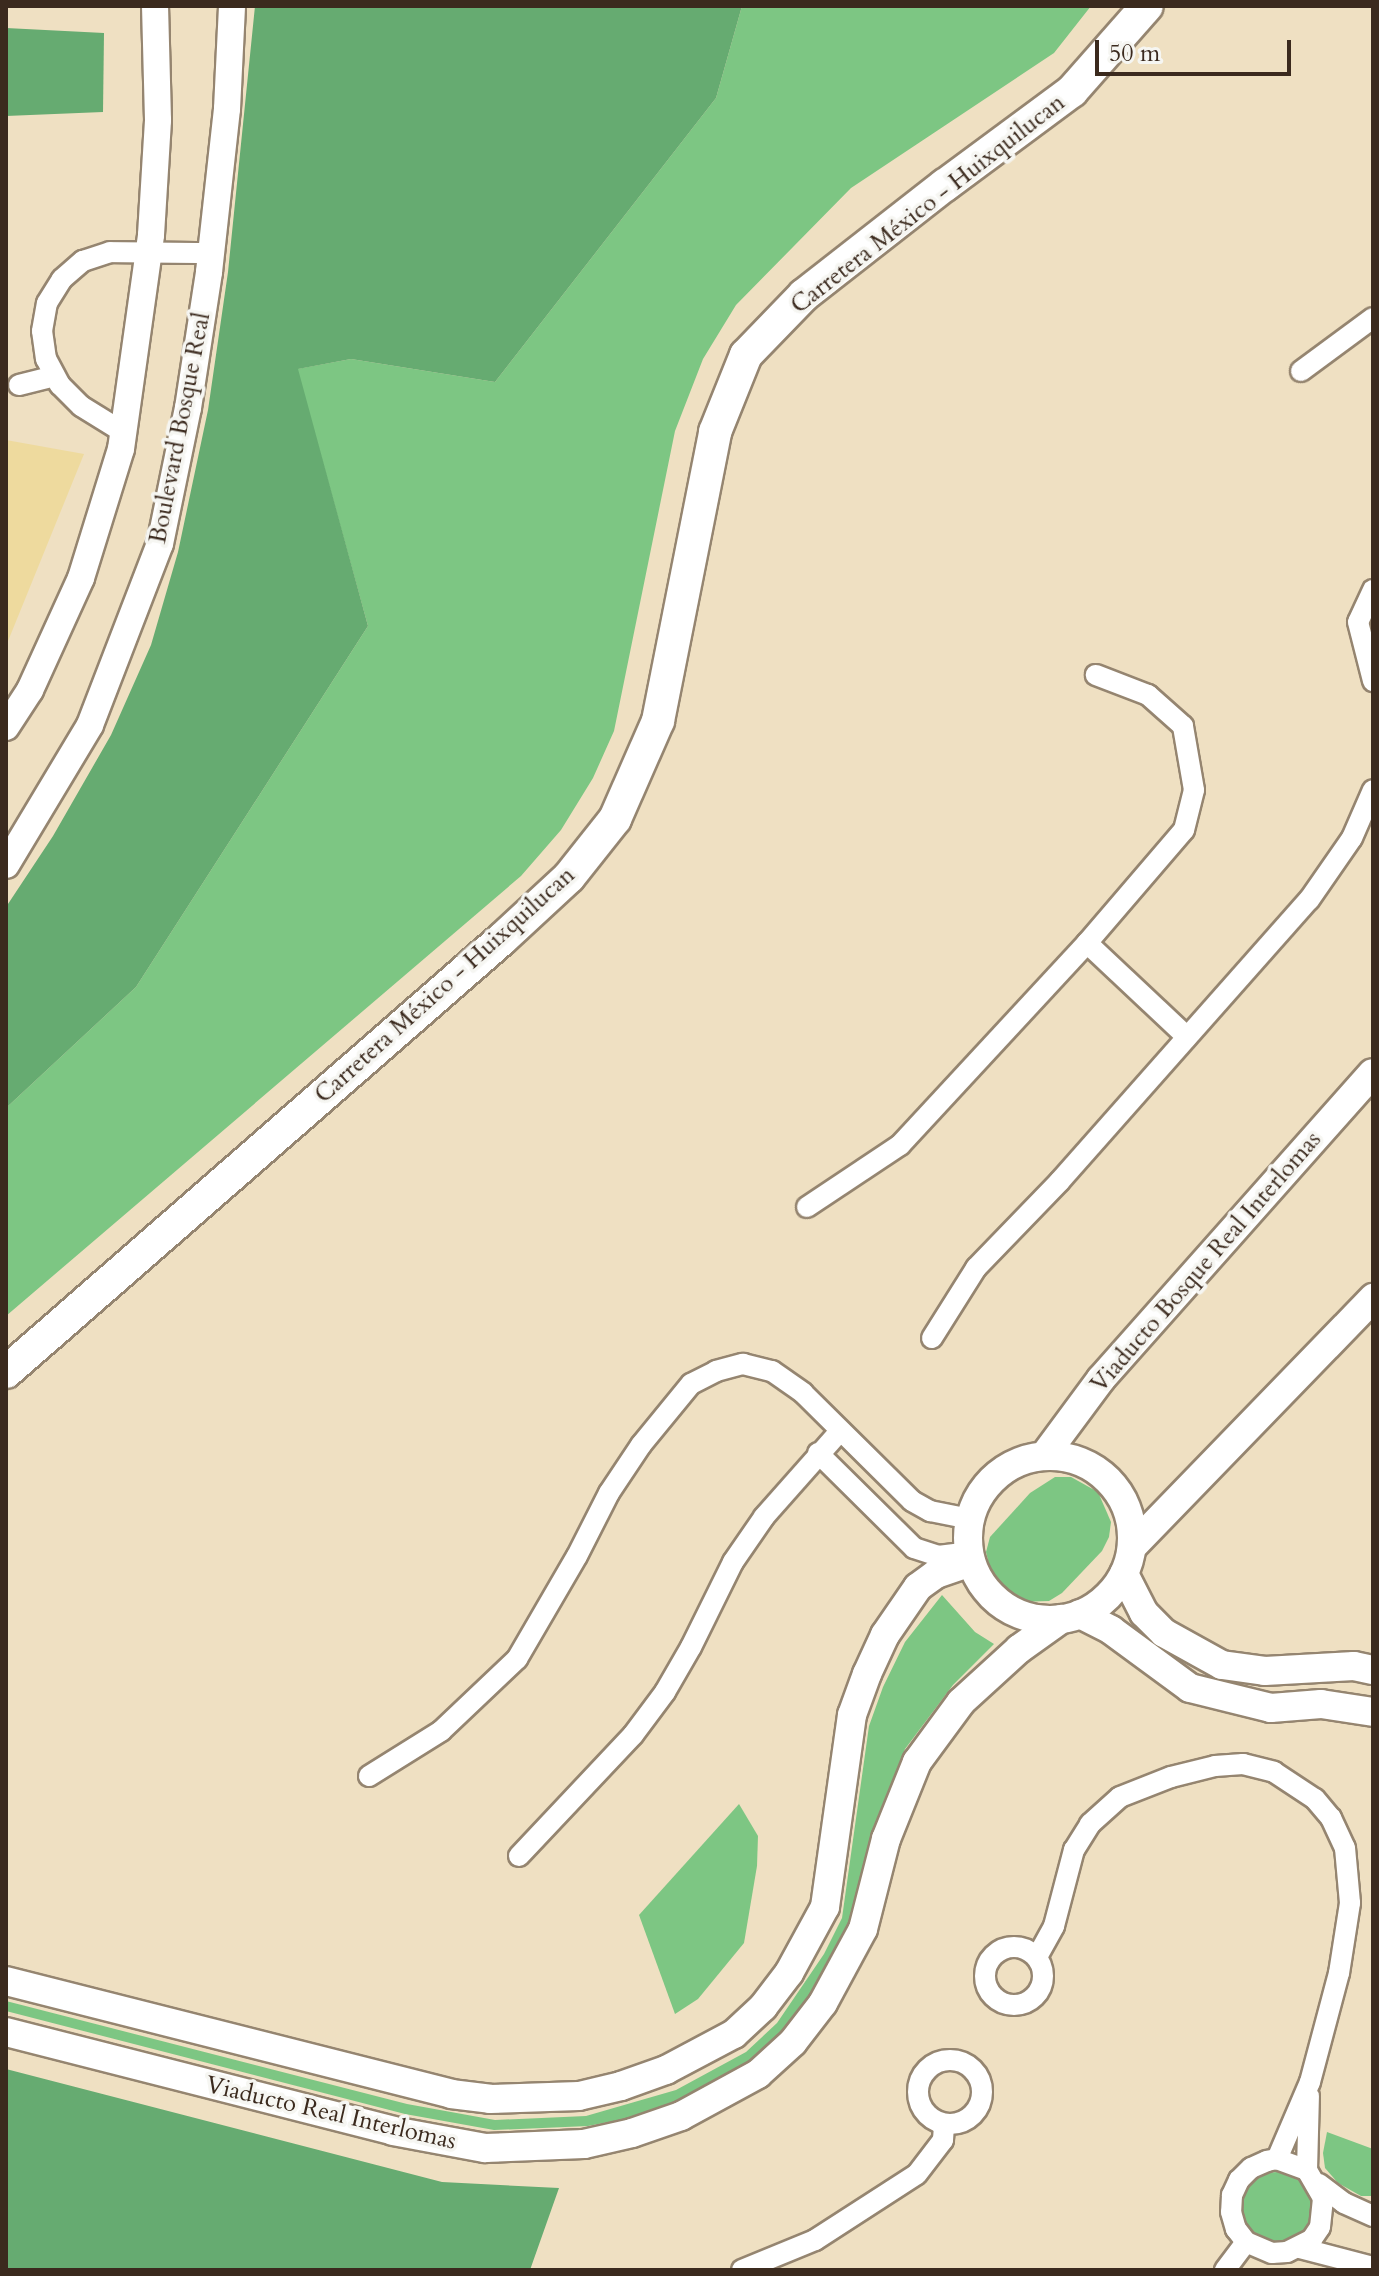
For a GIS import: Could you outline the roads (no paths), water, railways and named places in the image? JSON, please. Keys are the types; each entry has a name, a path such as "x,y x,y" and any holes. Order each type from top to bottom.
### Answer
{"main road":[{"name":"Carretera México - Huixquilucan","path":"6,1372 479,960 569,877 615,819 658,721 715,432 746,355 804,295 1072,91 1147,6"},
{"name":"Viaducto Bosque Real Interlomas","path":"1044,1456 1101,1379 1373,1073"},
{"path":"1070,1617 1101,1602 1128,1561 1373,1298"},
{"path":"1373,1670 1354,1666 1265,1671 1222,1665 1164,1633 1144,1613 1128,1561 1128,1511 1110,1481 1080,1461 1044,1456 1012,1465 994,1477 980,1495 970,1519 970,1557 987,1591 1005,1607 1028,1617 1070,1617 1111,1630 1190,1688 1271,1708 1321,1704 1373,1712"},
{"name":"Viaducto Real Interlomas","path":"6,1981 451,2094 504,2100 579,2096 621,2086 666,2070 734,2034 763,2007 789,1973 825,1907 852,1715 867,1674 885,1635 918,1587 970,1557"},
{"name":"Viaducto Real Interlomas","path":"6,2032 405,2134 485,2148 584,2144 632,2133 681,2116 758,2074 793,2042 816,2013 863,1929 886,1839 917,1762 961,1702 1019,1649 1070,1617"}],"street":[{"path":"6,727 30,690 81,578 123,432 149,251 158,120 155,6"},
{"name":"Boulevard Bosque Real","path":"6,865 90,725 160,544 188,408 211,253 227,109 232,6"},
{"path":"123,432 81,406 55,376 46,359 42,331 47,303 62,279 83,261 110,252 211,253"},
{"path":"1301,371 1373,318"},
{"path":"19,385 55,376"},
{"path":"1373,590 1358,622 1373,681"},
{"path":"807,1207 900,1145 1087,943 1184,830 1194,790 1183,726 1148,695 1096,675"},
{"path":"932,1338 976,1268 1060,1181 1309,900 1352,838 1373,790"},
{"path":"1087,943 1187,1037"},
{"path":"369,1776 441,1731 517,1659 577,1556 609,1493 667,1410 691,1384 716,1371 743,1364 772,1371 803,1393 912,1501 930,1511 970,1519"},
{"path":"519,1856 641,1724 691,1647 733,1562 764,1517 840,1431"},
{"path":"818,1453 914,1548 938,1556 970,1557"},
{"path":"1037,1957 1054,1926 1074,1850 1090,1824 1120,1797 1171,1777 1215,1766 1243,1764 1274,1772 1315,1799 1331,1818 1345,1848 1350,1873 1350,1903 1339,1973 1310,2082 1277,2159"},
{"path":"1300,2248 1312,2239 1324,2213 1313,2177 1310,2082"},
{"path":"742,2270 815,2240 917,2174 943,2140 944,2124"},
{"path":"1373,2216 1344,2203 1313,2177 1277,2159 1251,2168 1239,2180 1232,2195 1231,2212 1236,2229 1246,2242 1272,2253 1300,2248 1373,2267"},
{"path":"1225,2270 1246,2242"}]}
